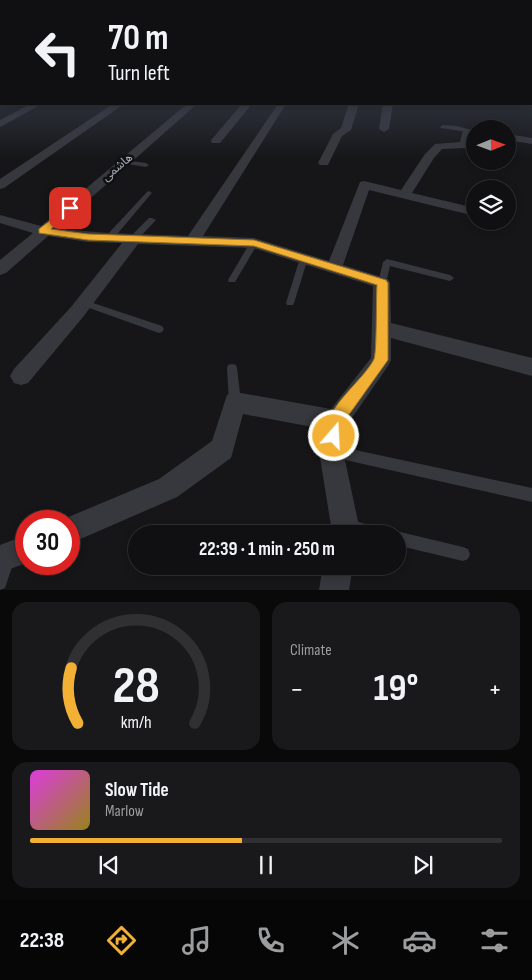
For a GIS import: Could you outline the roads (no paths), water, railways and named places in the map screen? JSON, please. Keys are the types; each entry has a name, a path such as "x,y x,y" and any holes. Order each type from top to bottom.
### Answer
{"street":[{"path":"0,124 35,105"},
{"path":"0,185 118,105"},
{"name":"هاشمی","path":"0,269 191,105"},
{"path":"216,141 246,105"},
{"path":"192,241 281,105"},
{"path":"324,163 338,134 346,130 354,105"},
{"path":"384,129 388,105"},
{"path":"516,138 532,141"},
{"path":"404,195 430,156 439,146 466,147"},
{"path":"334,268 364,185 466,210"},
{"path":"0,219 43,231 88,237 135,237 254,243 382,283 381,360 336,421 332,451 343,525"},
{"path":"21,376 84,303 135,237"},
{"path":"381,328 532,367"},
{"path":"80,525 168,488 222,449 235,402 336,421"},
{"path":"334,590 336,575"}],"lane":[{"path":"443,127 466,130"},
{"path":"124,162 146,165"},
{"path":"110,237 149,193"},
{"path":"135,237 152,220"},
{"path":"232,280 254,243"},
{"path":"290,303 304,258"},
{"path":"382,283 387,262 450,278"},
{"path":"84,303 159,329"},
{"path":"232,368 235,402"},
{"path":"332,451 532,495"},
{"path":"406,540 463,554"},
{"path":"0,583 12,554"}]}
